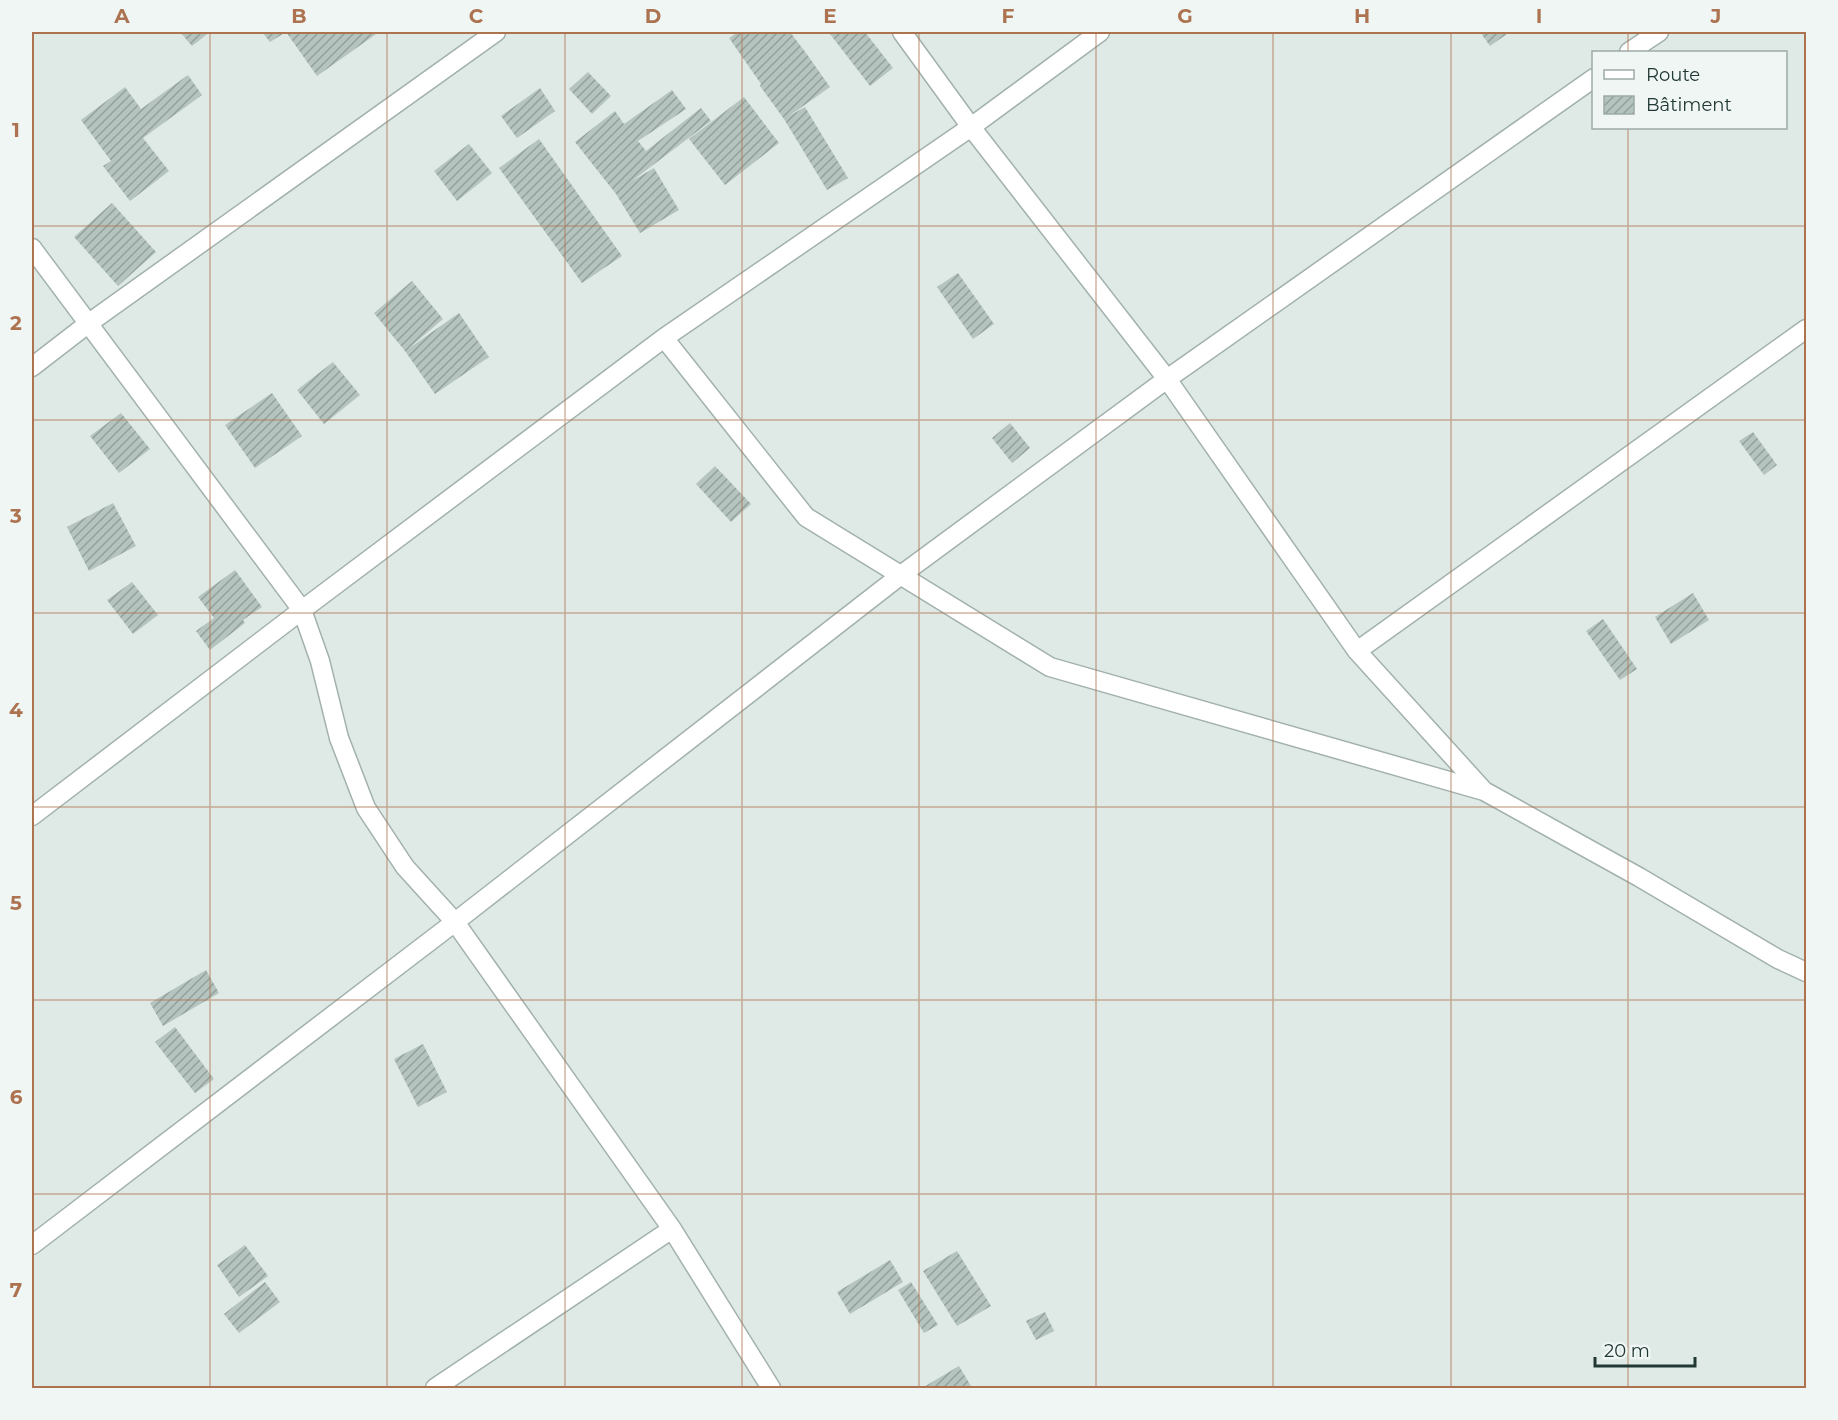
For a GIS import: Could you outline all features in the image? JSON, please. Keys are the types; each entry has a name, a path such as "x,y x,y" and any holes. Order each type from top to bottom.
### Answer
{"street":[{"path":"32,368 89,323 496,32"},
{"path":"902,32 970,127 1167,379 1357,651 1484,791"},
{"path":"32,816 664,338 970,127 1100,32"},
{"path":"1630,51 1659,32"},
{"path":"32,1245 455,922 901,575 1167,379 1592,79"},
{"path":"32,248 302,610 320,661 339,738 366,808 405,867 455,922 672,1229 771,1389"},
{"path":"1357,651 1806,329"},
{"path":"664,338 806,517 1050,667 1484,791 1806,972"},
{"path":"435,1389 672,1229"}],"building":[{"path":"180,32 210,32 192,46"},
{"path":"262,32 286,32 270,42"},
{"path":"286,32 379,32 317,76"},
{"path":"738,32 790,32 806,53 830,87 789,116 805,107 848,178 827,190 784,119 729,38"},
{"path":"833,32 865,32 893,68 870,86 830,34"},
{"path":"1480,32 1510,32 1490,46"},
{"path":"588,72 611,96 592,114 569,89"},
{"path":"188,75 202,95 143,138 169,171 130,201 103,166 111,161 81,120 125,87 141,109"},
{"path":"540,88 555,111 517,138 501,116"},
{"path":"672,90 686,109 638,141 646,151 701,108 711,121 632,181 654,168 679,210 640,233 616,194 575,142 615,111 624,124"},
{"path":"744,97 779,143 725,185 689,139"},
{"path":"539,139 622,256 582,283 499,168"},
{"path":"469,144 492,173 457,201 434,171"},
{"path":"112,203 156,252 118,286 74,237"},
{"path":"958,273 994,324 973,339 937,287"},
{"path":"412,281 443,319 408,349 459,313 489,357 435,394 405,351 374,313"},
{"path":"333,362 360,395 324,424 297,390"},
{"path":"272,393 302,436 255,468 225,425"},
{"path":"121,413 150,449 119,473 90,436"},
{"path":"1010,423 1030,448 1012,463 992,438"},
{"path":"1753,432 1777,465 1764,475 1739,441"},
{"path":"715,466 751,504 731,522 696,484"},
{"path":"113,503 136,546 89,571 67,527"},
{"path":"235,570 262,607 243,620 245,623 210,650 196,631 214,618 198,597"},
{"path":"132,582 158,615 133,634 107,600"},
{"path":"1693,593 1709,620 1671,644 1655,617"},
{"path":"1603,619 1637,669 1620,680 1586,631"},
{"path":"206,970 219,993 163,1026 150,1003"},
{"path":"175,1027 214,1079 195,1093 155,1042"},
{"path":"423,1044 447,1092 418,1107 394,1059"},
{"path":"245,1245 268,1276 239,1297 217,1265"},
{"path":"957,1251 991,1306 957,1326 923,1271"},
{"path":"890,1260 903,1282 850,1314 837,1292"},
{"path":"265,1282 280,1302 239,1333 224,1314"},
{"path":"911,1282 938,1325 924,1333 898,1290"},
{"path":"1045,1312 1054,1331 1036,1340 1026,1321"},
{"path":"959,1366 971,1386 968,1388 922,1388"}]}
